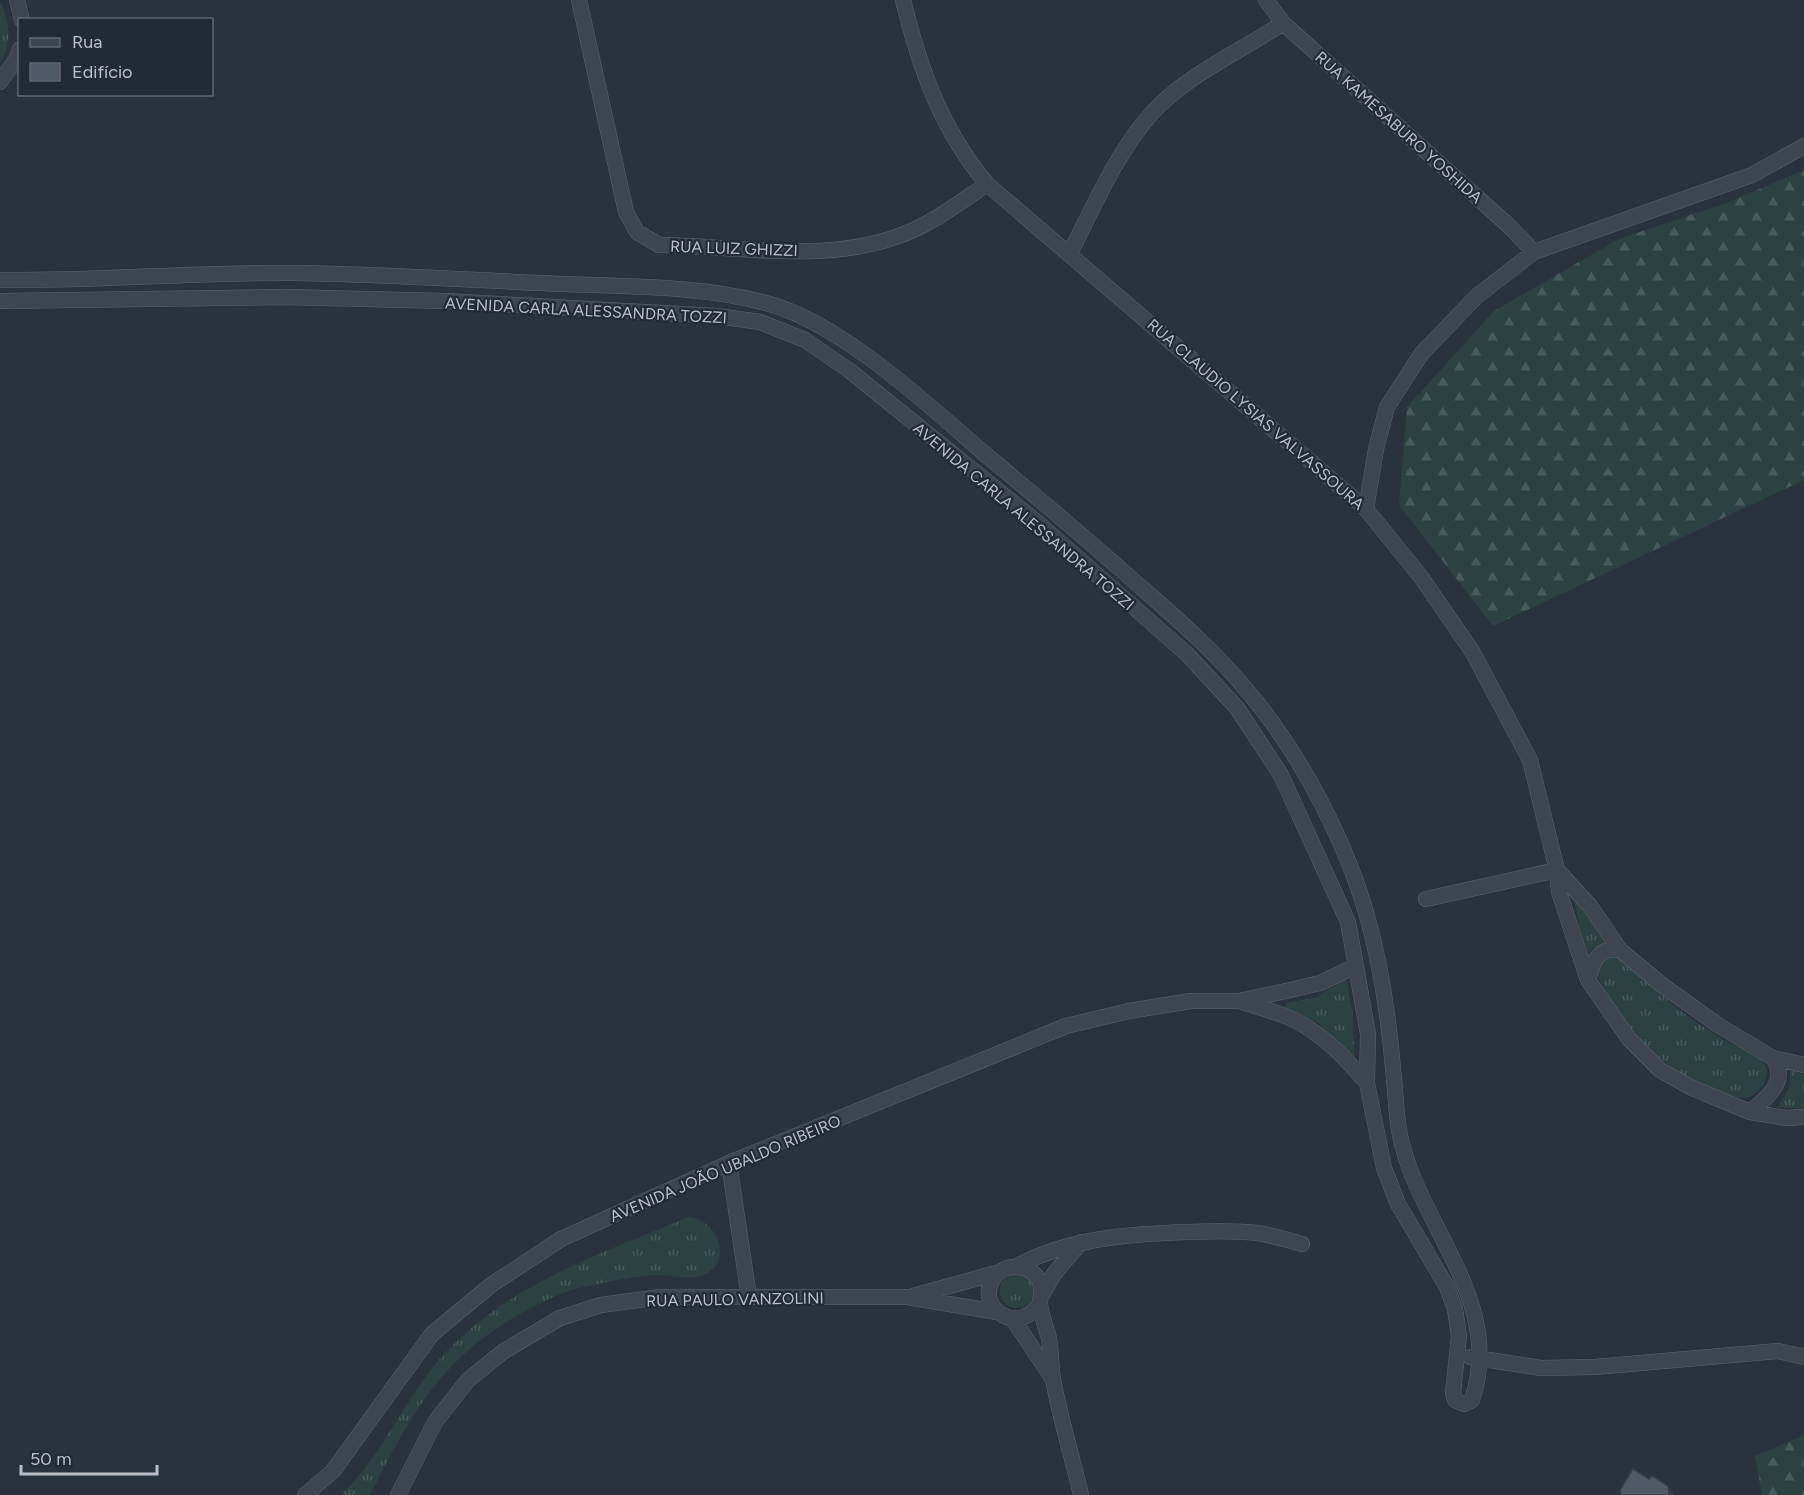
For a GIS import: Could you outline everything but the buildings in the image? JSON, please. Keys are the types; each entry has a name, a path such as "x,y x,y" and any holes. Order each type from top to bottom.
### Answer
{"street":[{"name":"RUA LUIZ GHIZZI","path":"579,0 626,212 637,232 659,245 815,251 858,247 897,237 943,213 987,184"},
{"name":"RUA CLAUDIO LYSIAS VALVASSOURA","path":"903,0 917,58 938,108 964,156 987,184 1070,252 1366,509 1421,577 1466,642 1530,760 1557,870 1559,892 1588,980 1629,1040 1660,1070 1690,1088 1750,1112 1786,1118 1804,1118"},
{"name":"RUA KAMESABURO YOSHIDA","path":"1266,0 1283,23 1509,226 1534,252"},
{"path":"1070,252 1125,150 1152,114 1187,83 1283,23"},
{"path":"0,82 18,55"},
{"path":"1366,509 1376,449 1387,407 1422,353 1477,296 1534,252 1752,175 1804,146"},
{"name":"AVENIDA CARLA ALESSANDRA TOZZI","path":"0,280 289,273 647,288 757,301 795,311 833,333 950,424 1208,647 1253,696 1293,754 1352,871 1369,923 1390,1034 1399,1134 1420,1195 1468,1290 1476,1317 1480,1359 1472,1400 1464,1404 1455,1400 1453,1393 1459,1336 1455,1309 1447,1287 1398,1204 1384,1168 1367,1083 1368,1034 1348,922 1281,776 1237,708 1187,654 1038,523 850,371 805,340 760,322 717,316 468,302 284,297 0,301"},
{"name":"RUA CLAUDIO LYSIAS VALVASSOURA","path":"1557,870 1590,906 1620,950 1662,985 1718,1025 1773,1058 1804,1065"},
{"path":"1426,899 1557,870"},
{"path":"1588,980 1591,968 1602,952 1608,948 1620,950"},
{"name":"AVENIDA JOÃO UBALDO RIBEIRO","path":"305,1495 333,1471 432,1334 491,1285 561,1239 729,1163 1066,1026 1170,1004 1239,1001 1320,983 1356,966"},
{"name":"AVENIDA JOÃO UBALDO RIBEIRO","path":"1239,1001 1295,1020 1321,1037 1344,1057 1367,1083"},
{"path":"1750,1112 1773,1093 1776,1086 1780,1068 1773,1058"},
{"path":"729,1163 749,1297"},
{"path":"1053,1378 1013,1319 997,1312 992,1305 990,1287 1000,1272 1039,1254 1080,1242 1135,1233 1220,1231 1256,1233 1302,1244"},
{"path":"1013,1319 1029,1316 1054,1274 1080,1242"},
{"path":"1017,1266 1032,1272 1042,1286 1041,1299 1053,1378 1081,1495"},
{"name":"RUA PAULO VANZOLINI","path":"907,1297 1000,1272"},
{"name":"RUA PAULO VANZOLINI","path":"398,1495 435,1422 468,1380 504,1351 560,1318 601,1305 660,1297 907,1297 997,1312"},
{"path":"1458,1356 1541,1368 1595,1367 1778,1351 1804,1357"}],"green space":[{"path":"0,2 8,24 8,41 0,63"},
{"path":"1804,170 1804,480 1493,626 1399,505 1407,407 1494,311 1619,239 1729,202"},
{"path":"1578,902 1608,944 1591,949 1586,957 1575,904"},
{"path":"1610,952 1694,1021 1761,1059 1767,1071 1767,1077 1757,1092 1746,1098 1728,1095 1710,1088 1675,1069 1644,1044 1615,1011 1595,970"},
{"path":"1346,980 1353,1014 1354,1057 1350,1057 1320,1024 1285,1008 1286,1003 1315,998"},
{"path":"1790,1070 1804,1074 1804,1109 1778,1107 1790,1086"},
{"path":"689,1217 709,1226 719,1244 720,1254 711,1270 696,1277 660,1275 623,1279 579,1288 555,1296 525,1311 471,1348 450,1368 415,1413 370,1495 341,1495 383,1443 432,1368 473,1327 501,1306 560,1272"},
{"path":"1017,1274 1029,1279 1034,1291 1029,1303 1017,1308 1005,1303 1000,1291 1005,1279"},
{"path":"1804,1435 1804,1495 1762,1495 1755,1456"}]}
